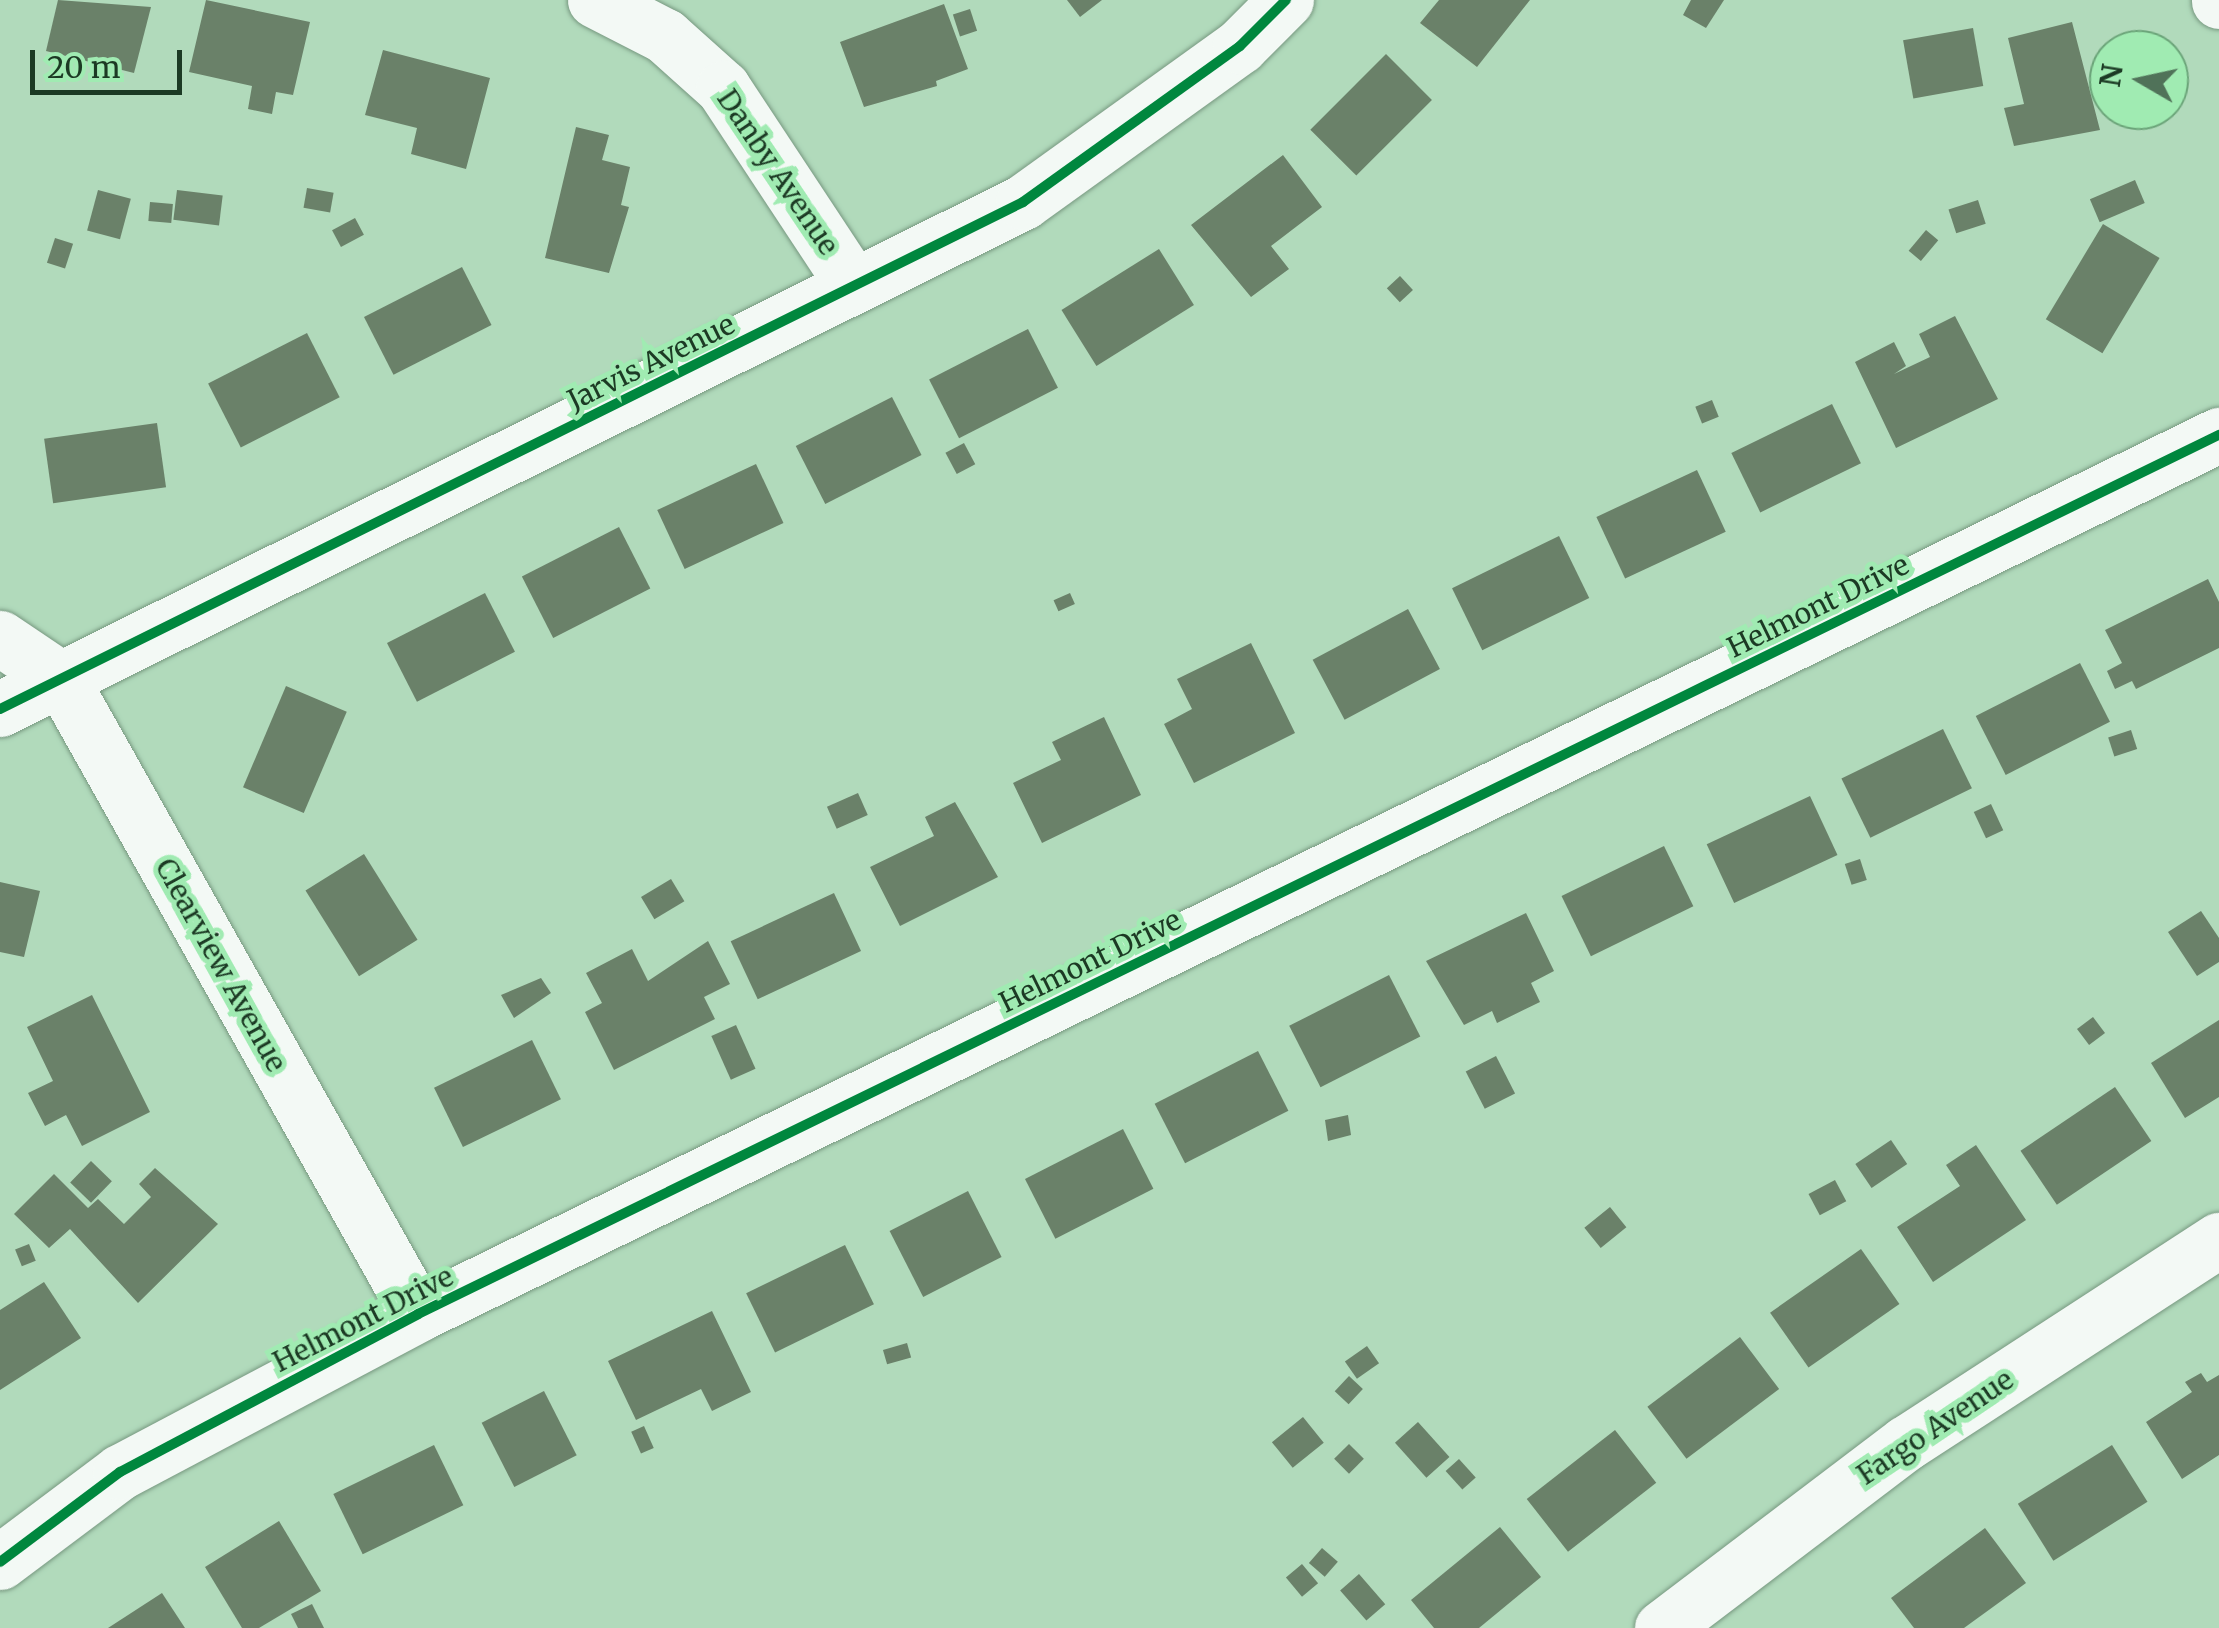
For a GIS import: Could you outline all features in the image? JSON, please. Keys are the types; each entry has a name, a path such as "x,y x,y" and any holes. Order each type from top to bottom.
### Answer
{"street":[{"name":"Danby Avenue","path":"595,0 664,36 723,88 854,285"},
{"name":"Jarvis Avenue","path":"0,709 1023,202 1240,46 1286,0"},
{"name":"Helmont Drive","path":"0,1562 120,1472 418,1314 2219,435"},
{"name":"Clearview Avenue","path":"0,638 60,679 418,1314"},
{"name":"Fargo Avenue","path":"1662,1628 1906,1443 2219,1240"}],"building":[{"path":"58,0 151,7 134,73 46,51"},
{"path":"206,0 310,22 293,95 276,92 272,114 248,109 252,86 189,72"},
{"path":"1067,0 1102,0 1080,17"},
{"path":"1439,0 1530,0 1477,67 1420,23"},
{"path":"1691,0 1724,0 1706,28 1683,15"},
{"path":"944,4 968,69 936,81 937,86 864,107 840,42"},
{"path":"970,9 977,31 960,36 953,15"},
{"path":"2072,22 2089,88 2089,130 2100,130 2014,146 2004,108 2024,104 2008,38"},
{"path":"1973,28 1983,86 1913,98 1903,40"},
{"path":"383,50 490,78 466,169 411,154 417,128 365,115"},
{"path":"1386,54 1432,100 1356,176 1310,130"},
{"path":"576,127 609,135 602,160 630,167 621,205 629,207 609,273 545,258"},
{"path":"1283,155 1322,207 1271,246 1289,269 1251,297 1191,225"},
{"path":"2135,180 2145,203 2100,222 2090,199"},
{"path":"307,188 334,193 330,212 304,208"},
{"path":"98,190 131,199 120,239 87,231"},
{"path":"177,190 223,196 219,225 173,220"},
{"path":"1978,200 1986,224 1956,233 1949,210"},
{"path":"150,202 173,204 171,223 148,221"},
{"path":"355,218 364,235 341,247 332,230"},
{"path":"2103,224 2160,258 2102,353 2046,319"},
{"path":"1926,230 1938,240 1921,261 1909,251"},
{"path":"55,238 73,244 65,269 47,263"},
{"path":"1159,249 1194,305 1096,366 1061,310"},
{"path":"462,267 492,325 393,375 364,317"},
{"path":"1400,276 1413,290 1400,302 1387,288"},
{"path":"1955,316 1998,399 1896,448 1855,362 1894,342 1906,366 1894,374 1930,357 1919,334"},
{"path":"1028,329 1058,388 959,438 929,379"},
{"path":"307,333 340,397 241,448 208,383"},
{"path":"892,397 922,455 825,504 796,446"},
{"path":"1712,400 1719,417 1702,423 1695,407"},
{"path":"1832,404 1861,463 1760,512 1731,453"},
{"path":"157,423 166,487 53,503 44,439"},
{"path":"964,443 975,464 957,474 945,453"},
{"path":"756,464 783,523 685,569 657,510"},
{"path":"1697,470 1726,532 1625,579 1596,517"},
{"path":"619,527 650,588 553,638 522,576"},
{"path":"1559,536 1589,598 1482,650 1452,588"},
{"path":"2208,579 2219,602 2219,648 2136,689 2132,681 2115,689 2107,671 2122,663 2105,630"},
{"path":"485,593 515,652 417,702 387,643"},
{"path":"1070,593 1075,604 1058,611 1054,600"},
{"path":"1408,609 1440,669 1345,720 1313,660"},
{"path":"1251,643 1295,733 1194,783 1164,724 1192,709 1177,679"},
{"path":"2080,663 2110,722 2006,775 1976,716"},
{"path":"286,686 347,712 304,813 243,787"},
{"path":"1104,717 1141,795 1042,843 1013,783 1061,760 1052,742"},
{"path":"1943,729 1972,788 1870,838 1841,779"},
{"path":"2131,730 2137,749 2114,756 2108,737"},
{"path":"858,793 868,815 837,829 827,807"},
{"path":"1810,796 1837,855 1734,903 1707,844"},
{"path":"955,802 998,877 900,926 870,867 934,836 925,817"},
{"path":"1991,804 2003,830 1986,838 1974,812"},
{"path":"1664,846 1693,906 1591,956 1562,896"},
{"path":"364,854 418,940 359,976 305,891"},
{"path":"1860,859 1867,880 1852,885 1845,864"},
{"path":"671,879 684,901 654,919 641,897"},
{"path":"0,882 40,891 24,957 0,952"},
{"path":"834,893 861,951 758,999 731,941"},
{"path":"2201,911 2219,938 2219,962 2197,976 2168,932"},
{"path":"1526,913 1554,971 1531,983 1540,1002 1497,1023 1492,1011 1464,1025 1426,961"},
{"path":"708,941 730,984 704,997 715,1019 614,1070 585,1012 602,1003 586,973 632,949 648,981"},
{"path":"1389,975 1420,1036 1321,1087 1289,1026"},
{"path":"541,978 551,993 514,1018 501,995"},
{"path":"92,995 150,1112 82,1146 66,1115 45,1126 28,1093 53,1081 27,1027"},
{"path":"2093,1017 2105,1033 2089,1045 2077,1029"},
{"path":"2219,1020 2219,1097 2185,1118 2151,1063"},
{"path":"736,1025 756,1069 731,1080 711,1036"},
{"path":"532,1040 561,1099 463,1147 434,1088"},
{"path":"1258,1051 1288,1111 1185,1163 1155,1104"},
{"path":"1496,1056 1515,1093 1485,1109 1466,1071"},
{"path":"2115,1087 2151,1141 2057,1205 2020,1151"},
{"path":"1348,1115 1351,1135 1328,1141 1325,1120"},
{"path":"1123,1129 1153,1189 1055,1239 1025,1179"},
{"path":"1891,1140 1907,1164 1872,1188 1855,1164"},
{"path":"1976,1145 2026,1220 1933,1282 1897,1227 1960,1186 1946,1165"},
{"path":"91,1161 112,1181 91,1203 70,1183"},
{"path":"155,1168 218,1224 138,1303 70,1229 49,1248 14,1214 54,1174 88,1208 98,1199 124,1224 151,1197 139,1184"},
{"path":"1835,1180 1846,1201 1820,1215 1809,1194"},
{"path":"968,1191 1002,1257 923,1297 890,1231"},
{"path":"1610,1207 1626,1227 1601,1248 1584,1228"},
{"path":"29,1244 36,1261 22,1266 15,1250"},
{"path":"845,1245 874,1304 775,1353 746,1293"},
{"path":"1861,1249 1899,1304 1809,1368 1770,1313"},
{"path":"44,1282 81,1338 0,1390 0,1310"},
{"path":"712,1311 751,1392 712,1411 701,1389 636,1420 608,1361"},
{"path":"1740,1337 1779,1389 1686,1459 1647,1407"},
{"path":"907,1343 911,1357 887,1364 883,1350"},
{"path":"1367,1346 1379,1363 1357,1379 1345,1361"},
{"path":"2201,1373 2207,1382 2219,1375 2219,1455 2182,1479 2146,1422 2192,1392 2185,1382"},
{"path":"1349,1376 1363,1389 1349,1404 1335,1391"},
{"path":"544,1391 577,1455 514,1487 482,1423"},
{"path":"1303,1417 1324,1443 1293,1468 1272,1442"},
{"path":"1418,1422 1449,1457 1426,1478 1395,1443"},
{"path":"644,1426 654,1448 641,1454 631,1432"},
{"path":"1615,1430 1656,1483 1568,1552 1527,1499"},
{"path":"1349,1444 1364,1459 1349,1474 1334,1459"},
{"path":"434,1445 463,1505 363,1554 333,1494"},
{"path":"2112,1445 2148,1502 2053,1561 2018,1504"},
{"path":"1459,1459 1476,1478 1462,1490 1446,1471"},
{"path":"279,1521 321,1591 259,1628 242,1628 205,1567"},
{"path":"1500,1527 1541,1577 1479,1628 1434,1628 1411,1600"},
{"path":"1985,1528 2026,1583 1964,1628 1914,1628 1891,1598"},
{"path":"1322,1548 1338,1562 1325,1577 1309,1563"},
{"path":"1302,1564 1318,1583 1302,1597 1286,1577"},
{"path":"1359,1574 1385,1604 1366,1621 1340,1590"},
{"path":"162,1593 185,1628 108,1628"},
{"path":"312,1604 324,1628 298,1628 291,1614"}],"cycle path":[{"path":"0,709 1023,202 1240,46 1286,0"},
{"path":"0,1562 120,1472 418,1314 2219,435"}]}
